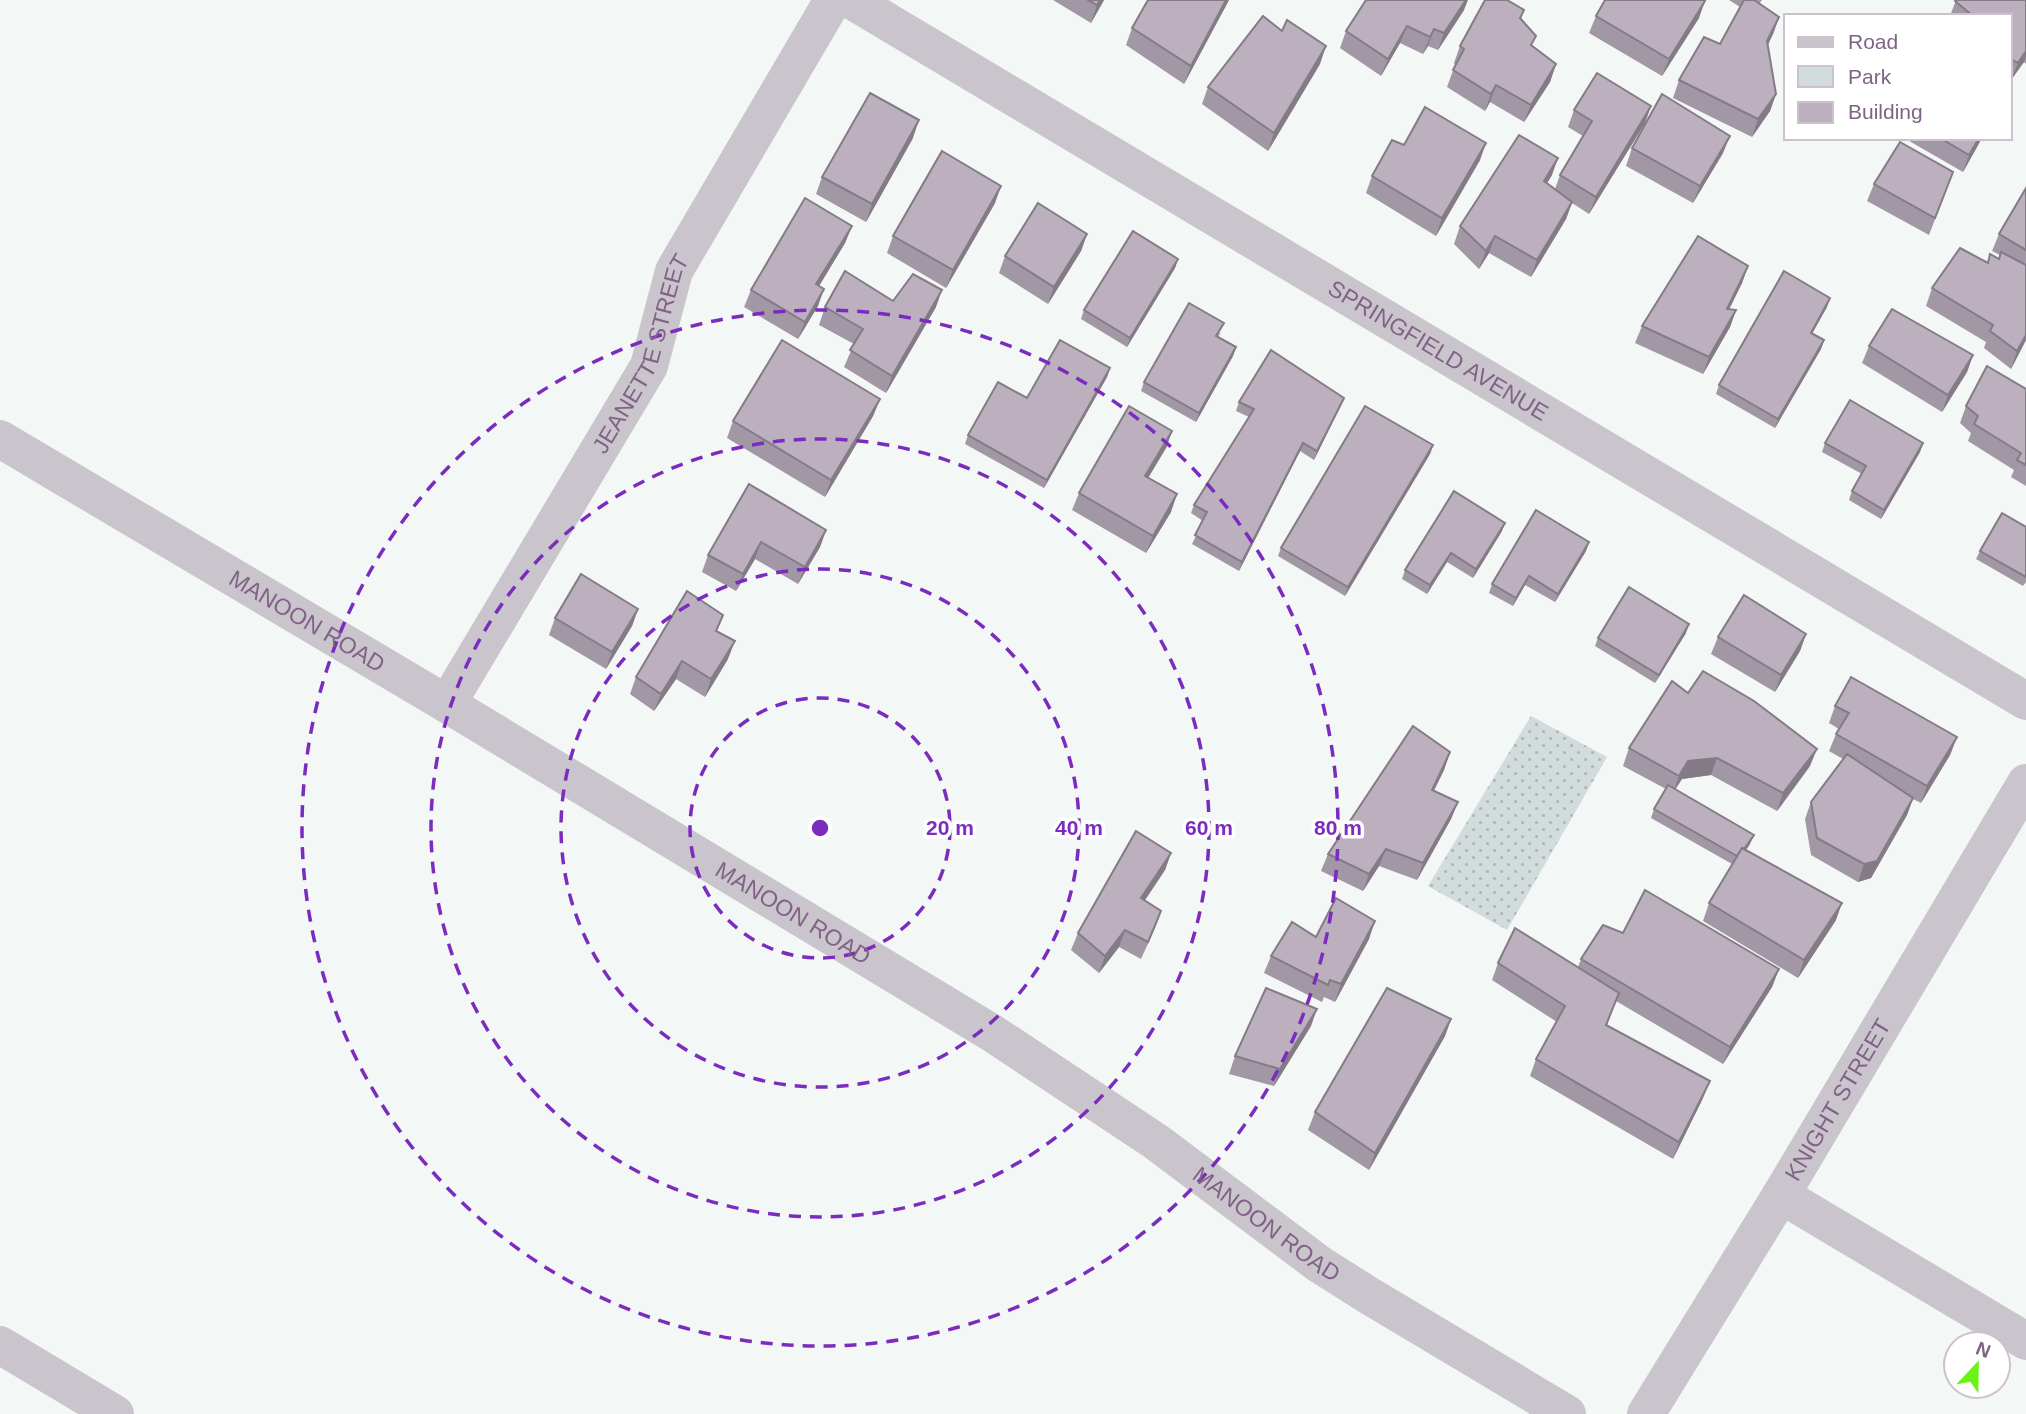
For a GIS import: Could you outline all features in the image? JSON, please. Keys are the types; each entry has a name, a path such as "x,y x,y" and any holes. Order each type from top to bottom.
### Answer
{"street":[{"name":"JEANETTE STREET","path":"447,704 649,366 674,271 833,0"},
{"name":"SPRINGFIELD AVENUE","path":"851,0 2026,701"},
{"name":"MANOON ROAD","path":"0,439 447,704 992,1033 1155,1140 1319,1264 1567,1414"},
{"name":"KNIGHT STREET","path":"1646,1414 1781,1195 2026,783"},
{"path":"1781,1195 2026,1341"},
{"path":"0,1345 115,1414"}],"green space":[{"path":"1531,716 1607,757 1507,930 1428,886"}],"building":[{"path":"1148,0 1226,0 1191,66 1132,28"},
{"path":"1366,0 1466,0 1444,33 1434,29 1430,37 1407,26 1388,59 1346,31"},
{"path":"1485,0 1507,0 1524,10 1520,18 1536,36 1531,45 1556,64 1531,105 1496,85 1491,94 1453,70 1464,49 1460,46"},
{"path":"1605,0 1705,1 1669,59 1596,16"},
{"path":"1744,0 1754,0 1779,17 1767,41 1776,94 1758,119 1679,80 1704,37 1720,44"},
{"path":"2026,0 2026,51 2018,63 2012,60 2012,14 1971,14 1955,1"},
{"path":"1263,16 1282,31 1287,20 1326,46 1274,133 1208,87"},
{"path":"1597,73 1651,106 1596,197 1560,175 1592,121 1574,110"},
{"path":"870,93 919,120 872,204 822,177"},
{"path":"1662,94 1730,136 1700,186 1632,148"},
{"path":"1425,107 1486,143 1442,218 1372,176 1392,140 1404,145"},
{"path":"1519,135 1558,158 1544,181 1572,202 1537,260 1495,236 1486,251 1460,226"},
{"path":"1943,140 1978,140 1969,155"},
{"path":"1900,142 1953,172 1935,218 1874,184"},
{"path":"942,151 1001,186 953,270 893,236"},
{"path":"2026,188 2026,250 1999,234"},
{"path":"805,198 852,226 816,284 824,289 805,322 751,290"},
{"path":"1038,203 1087,234 1054,287 1005,256"},
{"path":"1133,231 1178,259 1130,338 1084,310"},
{"path":"1698,236 1748,266 1727,309 1736,310 1709,357 1642,326"},
{"path":"1960,248 1988,263 1990,254 1999,259 2001,252 2026,265 2026,335 2017,351 1990,331 1993,325 1932,288"},
{"path":"845,271 893,301 913,274 942,290 892,376 850,350 863,329 825,307"},
{"path":"1784,271 1830,298 1811,333 1824,340 1778,419 1719,385"},
{"path":"1189,303 1224,323 1216,336 1236,347 1199,413 1144,382"},
{"path":"1892,309 1973,355 1948,395 1869,346"},
{"path":"782,340 880,399 831,480 733,421"},
{"path":"1060,340 1110,368 1047,480 968,435 998,382 1027,398"},
{"path":"1271,350 1344,398 1317,451 1303,443 1242,562 1195,535 1207,512 1194,505 1254,409 1239,402"},
{"path":"1987,366 2026,389 2026,465 2017,460 2021,453 1974,424 1978,416 1966,406"},
{"path":"1850,400 1923,443 1884,510 1852,491 1866,466 1825,443"},
{"path":"1129,406 1172,431 1145,476 1177,494 1153,536 1079,493"},
{"path":"1365,406 1433,445 1348,587 1281,548"},
{"path":"749,484 826,530 805,567 761,542 743,574 708,555"},
{"path":"1454,491 1505,523 1476,569 1451,553 1430,585 1405,570"},
{"path":"1536,510 1589,542 1558,594 1529,576 1516,598 1492,584"},
{"path":"2002,513 2026,527 2026,577 1980,551"},
{"path":"581,574 638,609 612,652 555,618"},
{"path":"1629,587 1689,624 1659,675 1598,638"},
{"path":"687,591 723,615 716,631 735,641 711,679 682,661 661,694 636,677"},
{"path":"1744,595 1806,634 1781,675 1718,637"},
{"path":"1703,671 1754,701 1817,749 1783,793 1717,758 1688,761 1679,776 1629,748 1672,681 1688,693"},
{"path":"1851,677 1957,737 1927,786 1836,734 1849,713 1835,706"},
{"path":"1413,726 1450,752 1432,790 1458,802 1423,863 1386,849 1369,874 1328,854"},
{"path":"1847,754 1913,798 1877,861 1864,864 1817,838 1811,802"},
{"path":"1668,785 1754,835 1737,856 1654,809"},
{"path":"1136,831 1171,853 1141,898 1161,911 1148,942 1125,930 1105,956 1078,933"},
{"path":"1742,848 1842,903 1804,960 1709,903"},
{"path":"1645,890 1779,969 1730,1047 1581,959 1603,925 1623,933"},
{"path":"1336,898 1375,921 1341,984 1330,980 1328,985 1271,956 1292,922 1316,937"},
{"path":"1515,928 1619,993 1606,1025 1710,1081 1679,1142 1536,1059 1565,1006 1498,963"},
{"path":"1266,988 1317,1009 1280,1069 1235,1056"},
{"path":"1387,988 1451,1019 1375,1153 1315,1112"}]}
